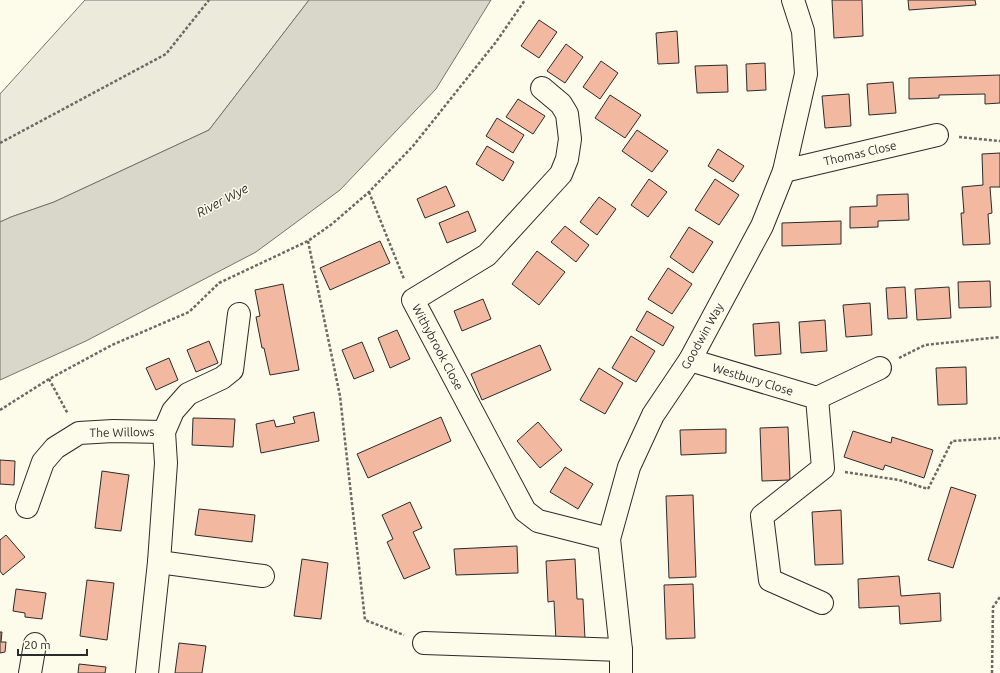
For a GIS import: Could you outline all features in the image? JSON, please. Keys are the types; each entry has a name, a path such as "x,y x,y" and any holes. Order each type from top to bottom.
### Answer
{"street":[{"name":"Goodwin Way","path":"622,673 621,650 609,539 632,460 653,415 690,360 762,226 784,171 806,74 803,31 793,0"},
{"name":"Withybrook Close","path":"542,88 561,104 567,114 570,139 567,159 561,174 487,255 412,300 525,512 538,521 609,539"},
{"name":"Thomas Close","path":"784,171 937,135"},
{"path":"147,673 159,562 166,463 164,432 173,410 188,394 222,378 232,370 239,314"},
{"name":"Westbury Close","path":"690,360 817,398"},
{"path":"822,603 770,580 762,516 823,468 817,398 880,368"},
{"name":"The Willows","path":"27,507 43,462 55,448 79,433 113,430 164,432"},
{"path":"159,562 263,576"},
{"path":"424,643 621,650"},
{"path":"30,673 35,644"}],"path":[{"path":"0,143 166,54 209,0"},
{"path":"0,410 50,379 112,345 189,312 219,283 308,241 332,224 369,192 414,146 496,42 525,0"},
{"path":"937,135 1000,141"},
{"path":"369,192 412,300"},
{"path":"308,241 340,396 364,620 424,643"},
{"path":"880,368 925,345 1000,337"},
{"path":"50,379 79,433"},
{"path":"823,468 899,480 928,489 952,440 1000,438"},
{"path":"992,673 993,607 1000,597"}],"shaded area":[{"path":"85,0 309,0 209,130 54,202 0,222 0,94"}],"water":[{"name":"River Wye","path":"309,0 491,0 436,89 340,190 256,252 86,341 0,380 0,222 54,202 209,130"}],"building":[{"path":"832,0 862,0 863,36 834,38"},
{"path":"908,0 975,0 976,5 909,10"},
{"path":"539,20 557,32 539,58 521,46"},
{"path":"677,31 679,63 658,64 656,33"},
{"path":"566,44 583,57 565,83 547,71"},
{"path":"601,61 618,73 600,99 583,87"},
{"path":"765,63 766,90 747,91 746,64"},
{"path":"727,65 728,92 697,93 695,66"},
{"path":"1000,75 1000,103 985,104 985,94 939,95 939,98 909,99 909,78"},
{"path":"893,82 896,113 869,115 867,84"},
{"path":"849,94 851,126 825,128 822,96"},
{"path":"610,95 641,115 625,138 595,118"},
{"path":"518,99 545,116 533,134 506,117"},
{"path":"497,118 524,135 513,153 486,136"},
{"path":"637,130 668,151 652,172 622,151"},
{"path":"487,146 514,162 503,181 476,164"},
{"path":"718,149 744,166 733,182 708,166"},
{"path":"1000,153 1000,187 990,187 992,213 988,214 990,244 963,245 961,213 964,213 962,187 983,185 982,154"},
{"path":"649,179 667,192 648,217 631,205"},
{"path":"715,179 739,195 719,225 695,210"},
{"path":"446,186 455,206 425,218 417,199"},
{"path":"908,194 909,220 878,221 878,227 850,228 850,207 877,206 877,195"},
{"path":"599,197 616,209 597,235 580,222"},
{"path":"468,211 476,231 447,243 439,223"},
{"path":"841,221 841,244 782,246 782,223"},
{"path":"565,226 589,245 576,262 551,242"},
{"path":"689,227 713,242 693,273 670,257"},
{"path":"380,241 390,263 330,290 320,268"},
{"path":"537,251 565,272 539,305 512,284"},
{"path":"668,268 692,284 672,314 648,299"},
{"path":"990,281 991,307 959,308 958,282"},
{"path":"283,284 299,370 270,375 264,348 262,348 256,317 260,316 255,290"},
{"path":"905,287 907,318 888,319 886,288"},
{"path":"949,287 951,318 917,320 915,289"},
{"path":"483,299 491,319 462,331 454,311"},
{"path":"870,303 872,335 846,337 843,305"},
{"path":"647,311 674,327 663,346 636,330"},
{"path":"825,320 827,351 801,353 799,322"},
{"path":"779,322 781,354 755,356 753,324"},
{"path":"397,330 410,359 390,368 378,338"},
{"path":"631,336 655,351 636,382 612,368"},
{"path":"209,341 218,363 196,372 187,350"},
{"path":"362,342 374,371 354,379 342,350"},
{"path":"540,345 551,370 482,400 471,374"},
{"path":"169,358 178,380 156,390 146,368"},
{"path":"966,367 967,404 938,405 936,368"},
{"path":"599,368 623,383 605,414 580,400"},
{"path":"314,412 319,441 261,453 256,424 274,420 276,427 295,423 293,417"},
{"path":"441,417 451,441 368,478 357,454"},
{"path":"193,418 235,419 233,447 192,445"},
{"path":"538,422 562,450 540,468 517,441"},
{"path":"788,427 790,480 762,481 760,428"},
{"path":"726,429 726,453 681,455 680,430"},
{"path":"853,431 891,443 892,437 933,450 924,478 885,465 883,470 844,457"},
{"path":"0,460 15,461 14,485 0,484"},
{"path":"565,467 593,484 578,509 550,492"},
{"path":"102,471 129,475 121,531 95,528"},
{"path":"951,487 976,495 953,568 928,560"},
{"path":"693,495 696,577 669,578 666,496"},
{"path":"410,502 422,528 413,532 430,568 404,579 387,542 393,539 382,515"},
{"path":"199,509 255,515 252,542 195,535"},
{"path":"841,510 843,564 815,565 812,512"},
{"path":"6,535 25,557 3,575 0,571 0,540"},
{"path":"517,546 518,573 456,575 454,549"},
{"path":"302,559 328,563 321,619 294,616"},
{"path":"575,559 577,599 583,599 585,639 556,641 554,601 548,602 546,561"},
{"path":"899,576 901,596 940,593 941,621 900,624 899,606 859,608 858,579"},
{"path":"87,580 114,583 107,640 80,636"},
{"path":"693,584 695,638 666,639 664,585"},
{"path":"16,589 46,593 42,619 25,617 25,613 13,611"},
{"path":"0,632 2,632 1,642 6,642 5,652 0,653"},
{"path":"179,643 206,646 202,673 175,673"},
{"path":"79,664 106,667 105,673 78,673"}]}
